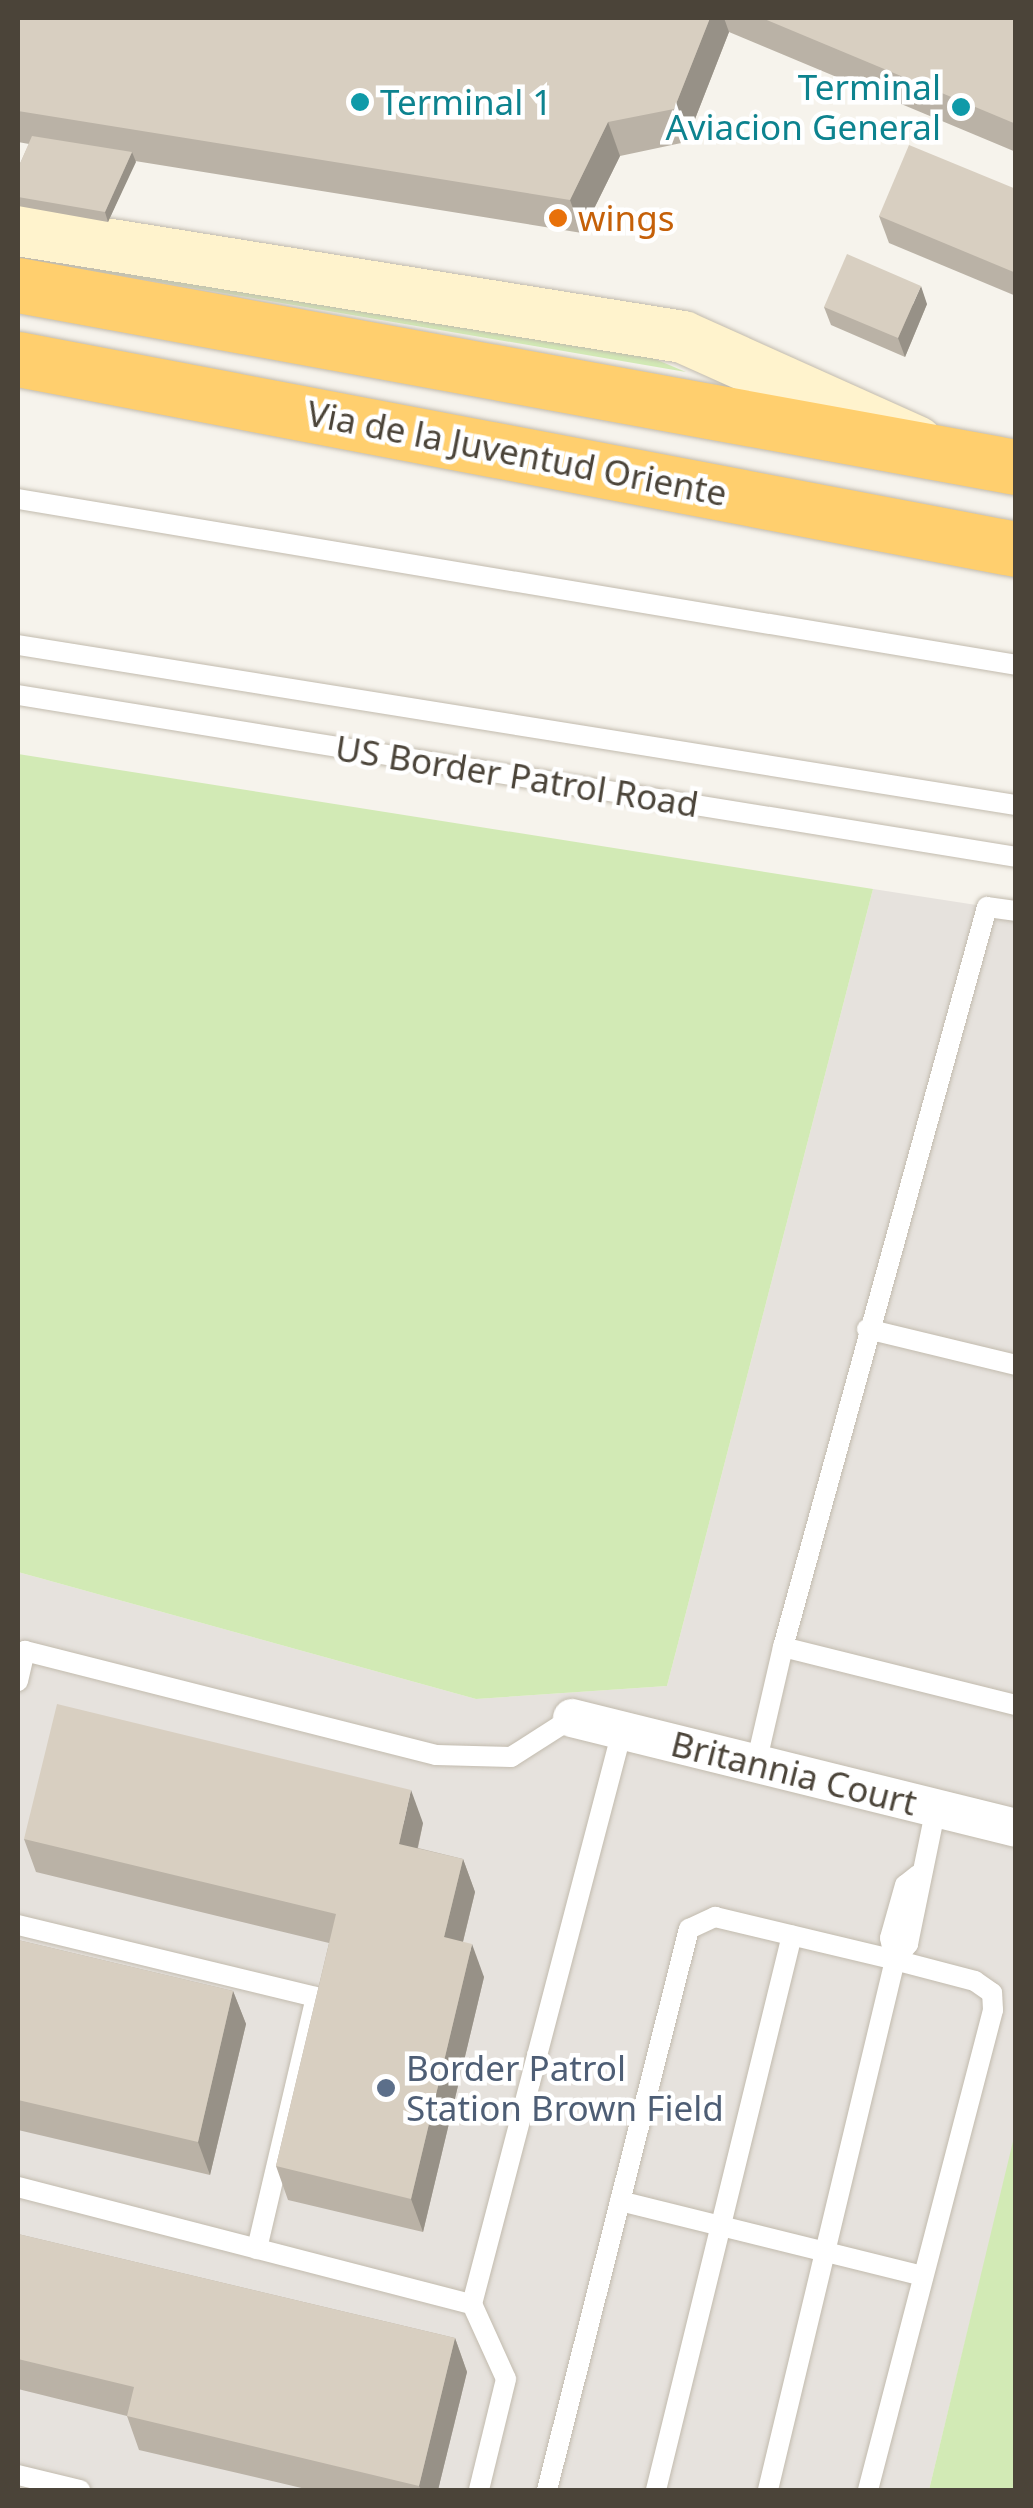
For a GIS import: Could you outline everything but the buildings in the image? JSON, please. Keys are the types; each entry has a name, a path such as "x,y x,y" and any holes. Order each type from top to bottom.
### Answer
{"highway":[{"name":"Via de la Juventud Oriente","path":"18,285 1016,468"},
{"name":"Via de la Juventud Oriente","path":"18,359 1016,550"}],"main road":[{"path":"18,230 683,337 941,454"}],"street":[{"name":"Britannia Court","path":"572,1718 1016,1828"}],"lane":[{"path":"18,498 1016,665"},
{"path":"18,646 1016,805"},
{"name":"US Border Patrol Road","path":"18,695 1016,857"},
{"path":"756,1764 867,1329 987,906 1016,912"},
{"path":"867,1329 1016,1365"},
{"path":"783,1647 1016,1704"},
{"path":"18,1681 21,1648 436,1755 510,1757 572,1718"},
{"path":"479,2490 506,2379 472,2304 622,1731"},
{"path":"768,2490 895,1960 890,1938 905,1885 918,1875 936,1808"},
{"path":"546,2490 689,1929 715,1917 895,1960 992,1993 868,2490"},
{"path":"18,1926 316,1997 257,2249"},
{"path":"656,2490 792,1935"},
{"path":"18,2187 472,2304"},
{"path":"620,2202 924,2276"},
{"path":"18,2475 80,2490"}],"shaded area":[{"path":"873,889 1015,911 1016,2133 929,2490 18,2490 18,1572 476,1699 667,1686"}],"green space":[{"path":"18,246 643,354 686,372 18,258"},
{"path":"18,754 873,889 667,1686 476,1699 18,1572"},
{"path":"1015,2133 1015,2490 929,2490"}],"place":[{"name":"Terminal 1","path":"360,102"},
{"name":"Terminal Aviacion General","path":"961,107"},
{"name":"wings","path":"558,218"},
{"name":"Border Patrol Station Brown Field","path":"386,2088"}]}
